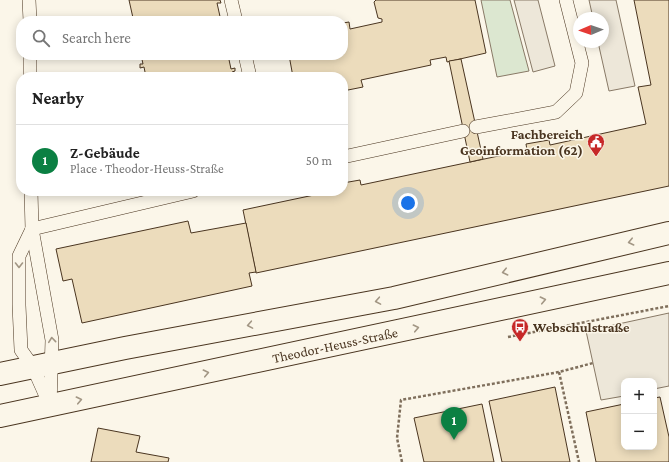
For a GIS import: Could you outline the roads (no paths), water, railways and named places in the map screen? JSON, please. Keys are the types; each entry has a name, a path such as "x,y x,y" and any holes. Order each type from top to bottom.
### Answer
{"main road":[{"path":"0,374 394,298 669,232"},
{"name":"Theodor-Heuss-Straße","path":"0,416 669,273"}],"lane":[{"path":"29,0 30,16"},
{"path":"231,0 235,16"},
{"path":"476,128 556,112 576,93 582,63 566,0"},
{"path":"30,60 30,72"},
{"path":"246,60 249,72"},
{"path":"348,156 463,131"},
{"path":"31,196 32,229 52,340 43,365 50,406"},
{"path":"32,229 172,196"},
{"path":"32,229 19,256 21,350 43,365 50,406"}],"place":[{"name":"Fachbereich Geoinformation (62)","path":"596,157"},
{"name":"Webschulstraße","path":"520,342"},
{"name":"Z-Gebäude","path":"454,440"}]}
